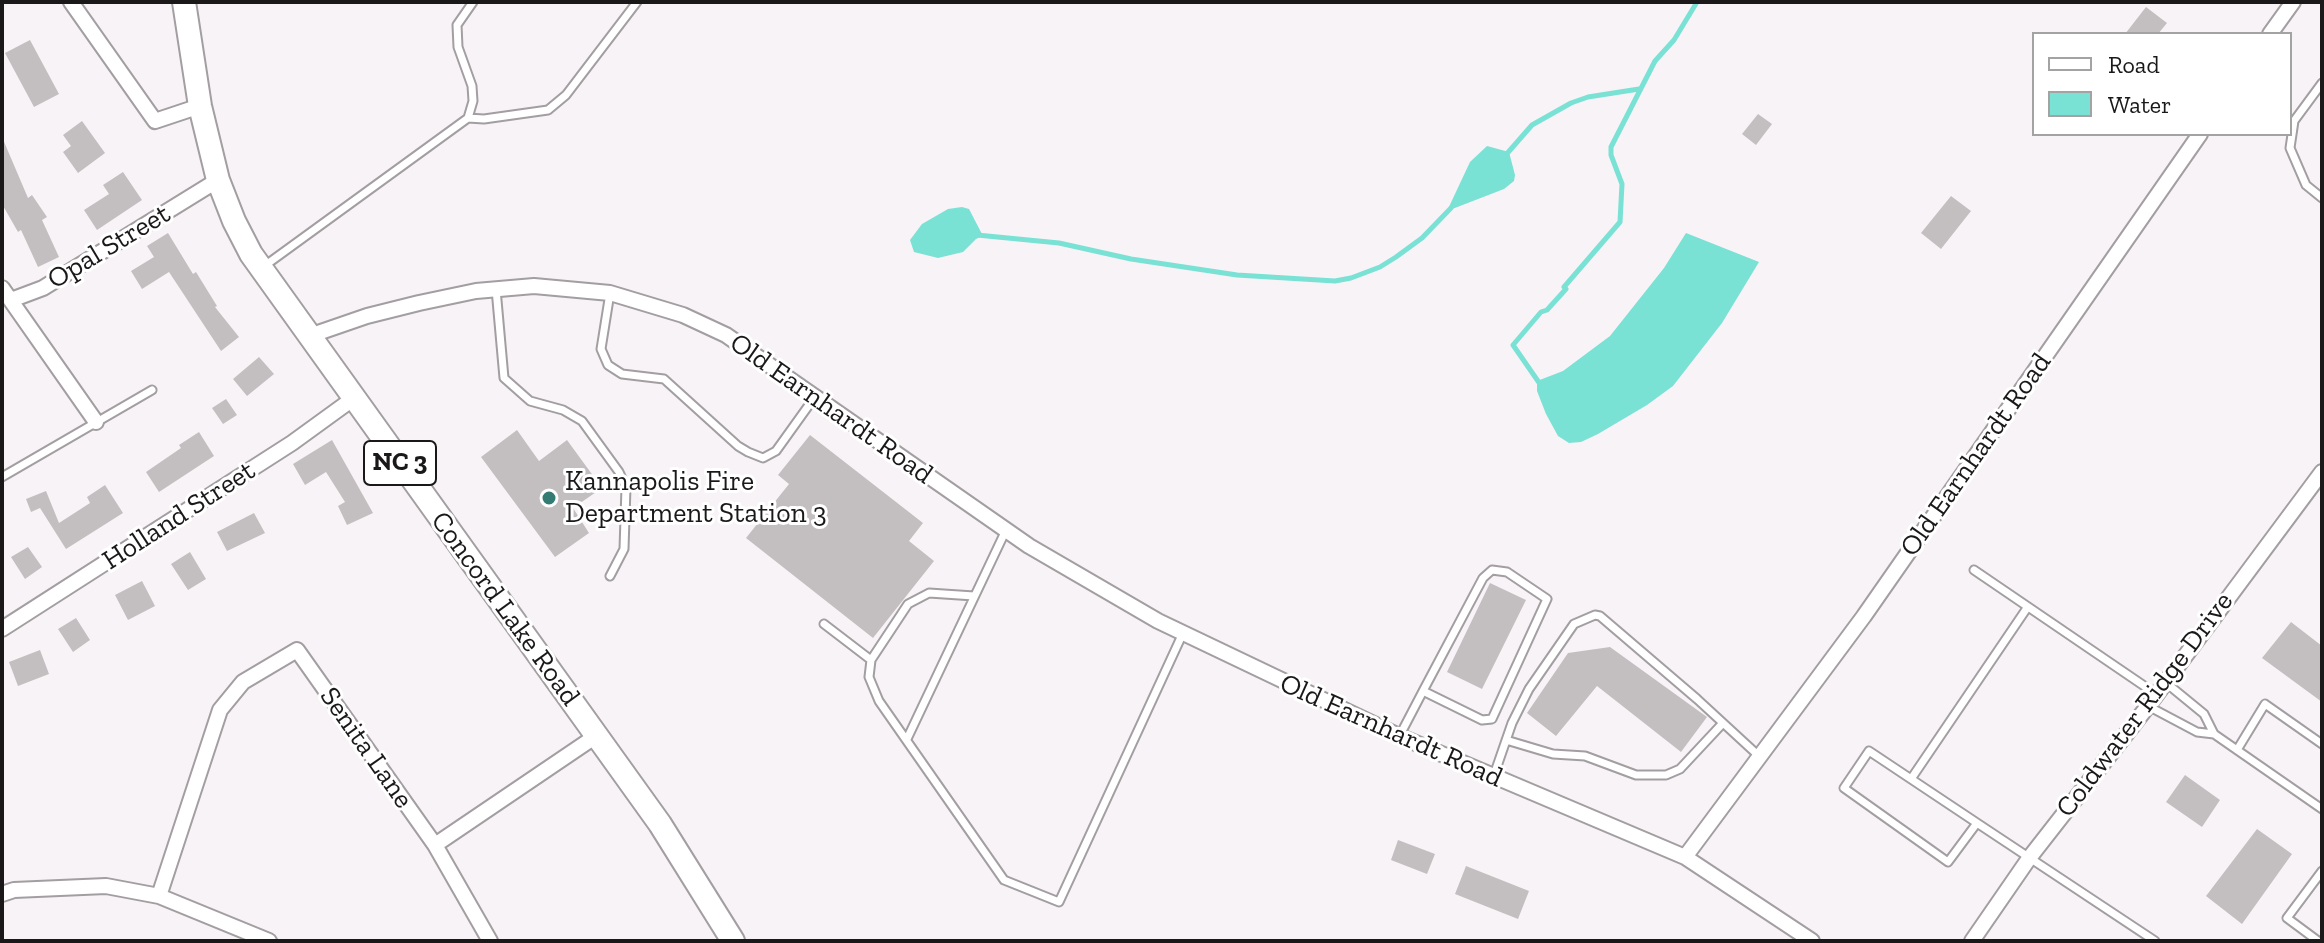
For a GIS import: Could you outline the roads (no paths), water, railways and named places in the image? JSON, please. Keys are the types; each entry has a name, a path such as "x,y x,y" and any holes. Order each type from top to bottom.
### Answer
{"main road":[{"name":"Concord Lake Road","path":"184,2 200,106 218,180 234,221 261,269 660,824 733,941"}],"street":[{"path":"71,2 155,121 200,106"},
{"path":"2271,32 2293,2"},
{"name":"Old Earnhardt Road","path":"309,336 367,316 419,303 496,289 534,286 610,293 672,311 726,335 1029,546 1183,633 1399,736 1685,857 1864,616 2199,136"},
{"name":"Opal Street","path":"7,294 43,288 218,180"},
{"path":"7,294 96,422"},
{"name":"Holland Street","path":"2,629 292,443 354,398"},
{"name":"Coldwater Ridge Drive","path":"1972,941 2030,857 2322,472"},
{"name":"Senita Lane","path":"159,896 220,710 243,682 297,650 435,845 490,941"},
{"path":"435,845 596,736"},
{"path":"1685,857 1812,941"},
{"path":"2,894 14,890 106,886 159,896 269,941"}],"lane":[{"path":"261,269 468,118 473,101 472,86 458,47 457,25 473,2"},
{"path":"468,118 484,119 548,110 566,95 637,2"},
{"path":"2292,134 2294,121 2322,83"},
{"path":"2292,136 2290,148 2306,185 2322,198"},
{"path":"496,289 504,378 530,401 563,410 582,421 619,472 626,487 624,549 610,576"},
{"path":"610,293 601,349 608,365 622,374 664,379 748,452 763,458 776,451 814,397"},
{"path":"2,477 152,390"},
{"path":"907,739 1006,530"},
{"path":"1399,736 1483,578 1492,570 1507,572 1547,599 1492,719 1482,720 1423,691"},
{"path":"1974,570 2156,694 2197,732 2214,734 2322,809"},
{"path":"974,596 929,593 908,604 871,660 869,677 879,701 1004,880 1059,902 1183,633"},
{"path":"1911,779 2027,608"},
{"path":"1493,777 1529,689 1574,624 1595,615 1600,616 1760,757"},
{"path":"824,624 871,660"},
{"path":"2156,694 2204,714 2214,734"},
{"path":"2237,750 2265,704 2322,744"},
{"path":"1506,740 1553,754 1585,756 1630,773 1657,776 1680,769 1723,723"},
{"path":"1977,823 1948,862 1844,788 1869,751 2155,941"},
{"path":"2318,941 2287,918 2322,871"}],"water":[{"path":"1487,146 1509,152 1514,181 1504,189 1447,211 1470,162"},
{"path":"948,209 969,209 983,236 963,252 938,258 914,252 910,240 922,224"},
{"path":"1686,233 1759,262 1722,323 1673,386 1598,434 1581,442 1569,443 1558,436 1546,414 1537,391 1537,381 1563,371 1610,336 1664,268"}],"waterway":[{"path":"1540,384 1513,345 1566,289 1564,287 1620,222 1622,184 1611,147 1655,61 1674,40 1697,2"},
{"path":"1504,157 1532,125 1571,103 1588,97 1639,89"},
{"path":"977,235 1059,243 1131,259 1237,275 1335,281 1380,267 1396,257 1422,238 1451,208"}],"place":[{"name":"Kannapolis Fire Department Station 3","path":"549,498"}]}
